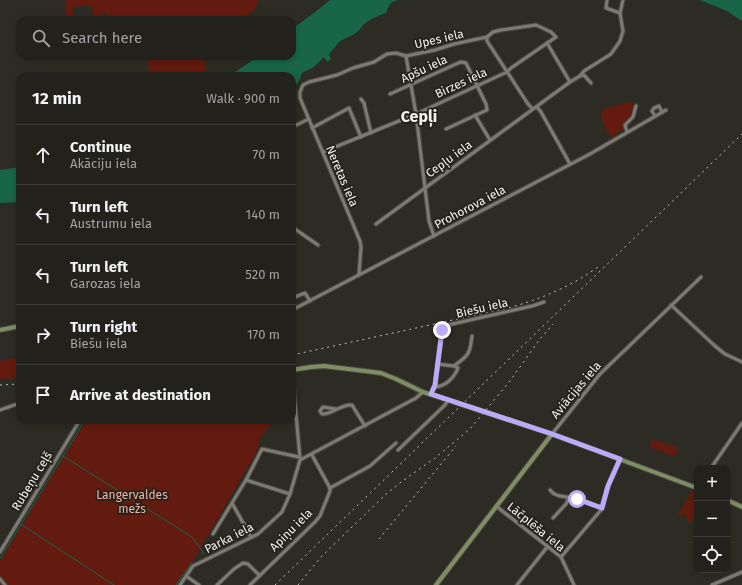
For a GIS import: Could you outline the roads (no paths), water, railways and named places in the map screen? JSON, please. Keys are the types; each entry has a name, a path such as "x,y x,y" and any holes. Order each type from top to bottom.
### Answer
{"main road":[{"path":"0,330 16,327"},
{"path":"296,370 324,366 368,371 393,377 423,392 552,434 694,487"},
{"name":"Aviācijas iela","path":"436,585 552,434"},
{"path":"729,501 742,507"}],"street":[{"path":"607,0 606,8 620,12 623,0"},
{"name":"Cepļu iela","path":"376,224 580,76 584,71 611,54 620,41 623,31 620,12"},
{"name":"Upes iela","path":"303,85 374,62 387,54 396,53 406,56 435,50 454,44 487,37 493,32 501,30 536,25 551,32 556,37"},
{"path":"487,37 487,41 507,72 534,109"},
{"name":"Birzes iela","path":"323,152 416,114 507,72 556,37"},
{"path":"547,43 570,82"},
{"path":"406,56 416,114 429,221 434,236"},
{"name":"Apšu iela","path":"390,94 456,64 464,62 468,65 488,107 485,111 446,128"},
{"path":"580,76 586,75 591,83"},
{"name":"Neretas iela","path":"303,85 299,95 360,240 359,275"},
{"path":"361,99 364,103 371,133"},
{"path":"627,132 625,125 633,117 636,106"},
{"name":"Prohorova iela","path":"654,116 652,111 654,108 659,106 662,112"},
{"path":"537,107 570,164"},
{"path":"312,128 349,108 361,137"},
{"name":"Prohorova iela","path":"296,308 606,145 666,110"},
{"path":"475,115 490,140"},
{"path":"296,125 309,119"},
{"path":"296,230 318,245"},
{"name":"Aviācijas iela","path":"552,434 600,374 701,276"},
{"path":"296,296 305,293 310,301"},
{"name":"Biešu iela","path":"431,394 434,387 442,330 445,326 544,302"},
{"path":"671,305 715,346 725,354 742,362"},
{"path":"454,366 468,355 472,336"},
{"path":"434,387 442,386 450,380 456,374 458,368 454,366 437,364"},
{"path":"213,534 246,480 261,450 263,449 300,459 312,455 416,398 423,392"},
{"path":"398,450 445,405 448,400"},
{"path":"0,410 16,404"},
{"path":"336,409 348,405 352,406 365,426"},
{"path":"296,415 300,459"},
{"name":"Rubeņu ceļš","path":"0,552 78,424"},
{"path":"713,465 741,425"},
{"path":"312,455 330,488 370,466 396,443"},
{"name":"Parka iela","path":"180,585 193,566 260,532 282,512 290,494 300,459"},
{"path":"561,557 598,515 602,508 608,486 620,459"},
{"path":"246,480 290,494"},
{"name":"Apiņu iela","path":"250,585 320,516 330,488"},
{"path":"550,490 555,494 573,498 602,508"},
{"path":"553,518 566,504 569,498"},
{"path":"232,503 251,537"},
{"name":"Lāčplēša iela","path":"496,506 561,557 574,585"},
{"path":"517,585 548,546"},
{"path":"217,585 234,569 243,563 248,564 259,575"},
{"path":"712,585 742,572"},
{"path":"186,576 199,585"},
{"path":"0,579 5,585"},
{"path":"723,580 725,585"}],"waterway":[{"path":"0,559 83,424"},
{"path":"63,456 192,537 204,554"},
{"path":"22,525 114,585"},
{"path":"176,585 192,562"}],"railway":[{"path":"275,585 742,134"},
{"path":"296,354 508,308 555,292 577,281 598,267"},
{"path":"298,585 321,557 385,495 435,458 470,429 510,381 540,339 553,324"},
{"path":"0,385 16,384"},
{"path":"379,539 456,446"}],"district":[{"name":"Cepļi","path":"419,116"}],"park label":[{"name":"Langervaldes mežs","path":"132,502"}]}
